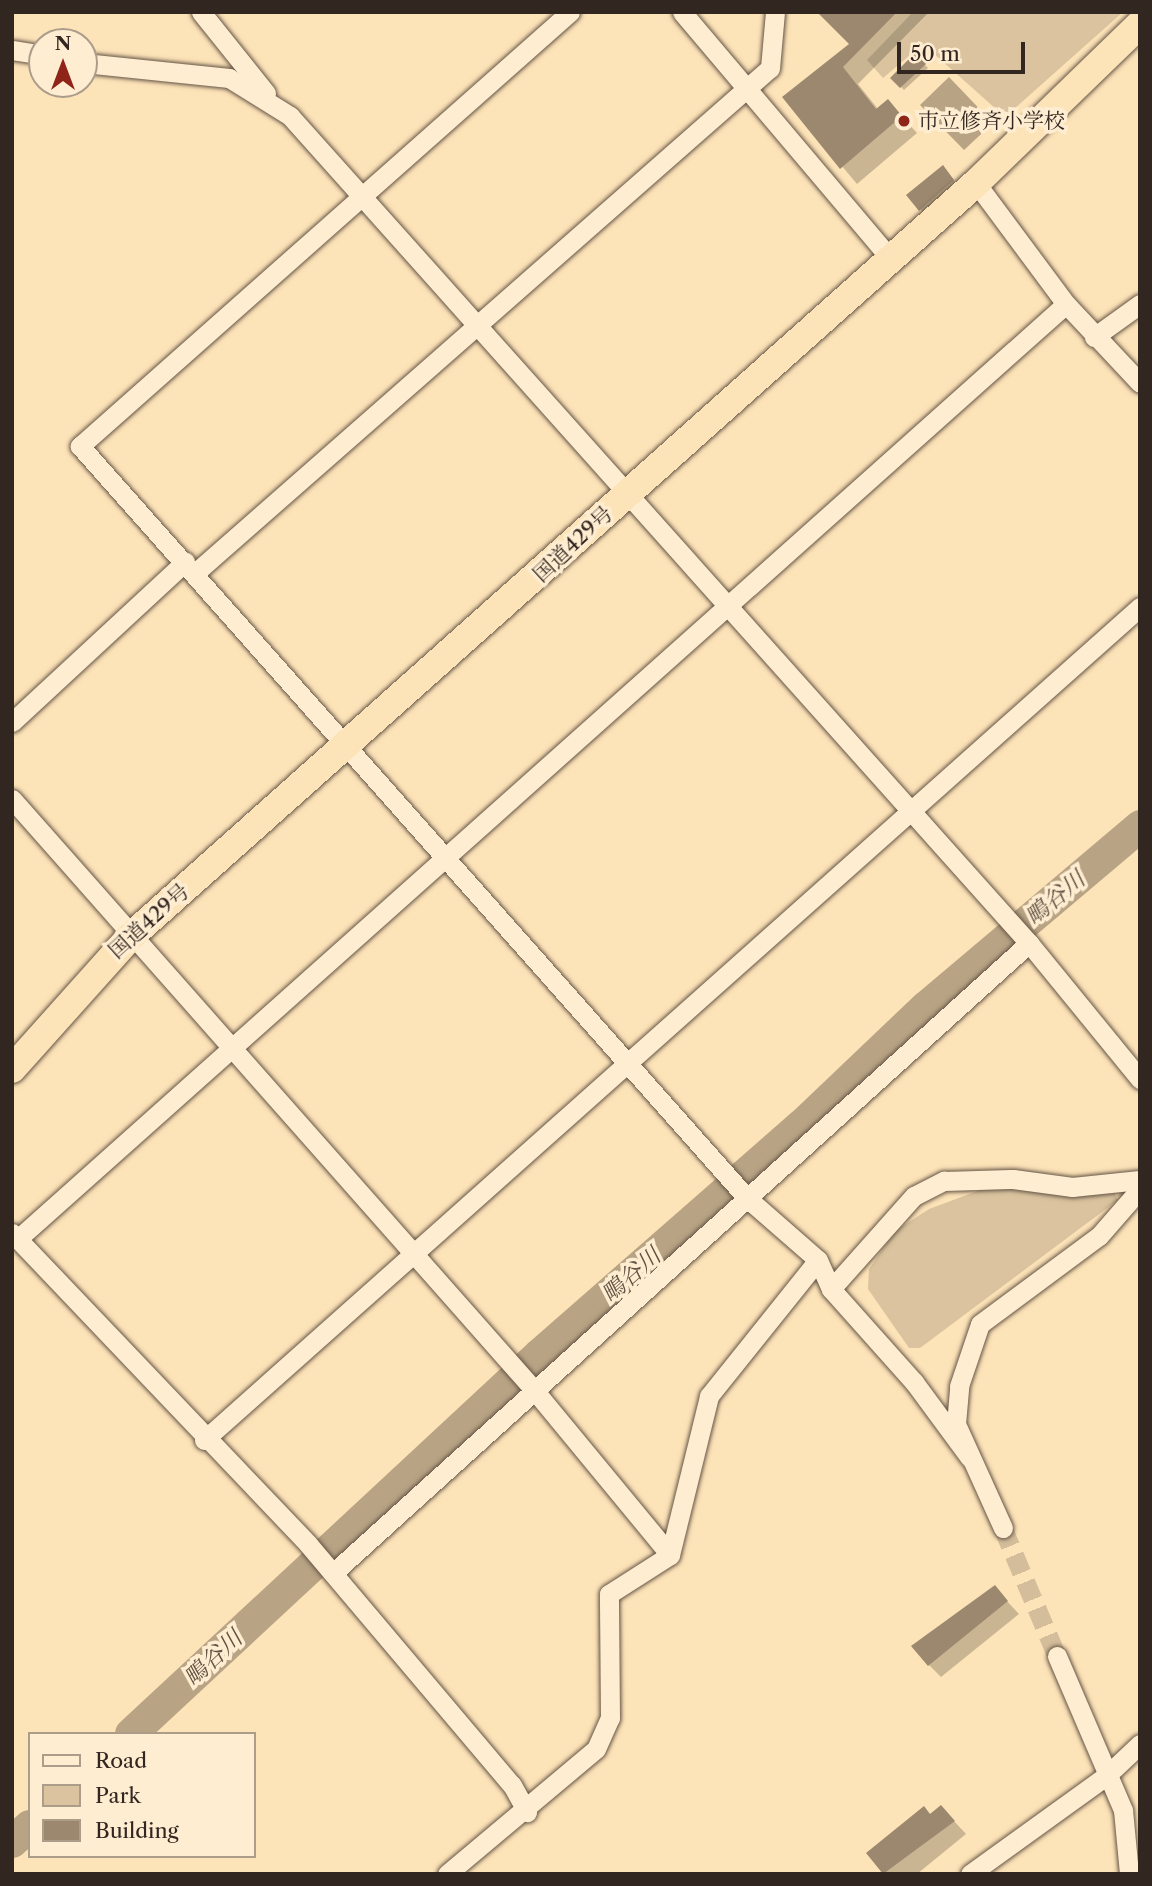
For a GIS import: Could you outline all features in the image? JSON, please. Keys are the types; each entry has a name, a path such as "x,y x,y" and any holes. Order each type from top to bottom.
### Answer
{"highway":[{"name":"国道429号","path":"12,1069 36,1036 130,937 889,257 976,183 1140,24"}],"street":[{"path":"201,12 271,100 478,323 1029,943 1140,1079"},
{"path":"570,12 80,446 747,1198 818,1260 831,1289 914,1382 970,1458"},
{"path":"682,12 889,257"},
{"path":"12,722 748,89 770,68 775,12"},
{"path":"98,64 229,78 271,100"},
{"path":"976,183 1066,304 1094,337 1140,383"},
{"path":"527,1812 333,1573 204,1440 17,1234 1066,304"},
{"path":"1094,337 1140,304"},
{"path":"204,1440 1140,607"},
{"path":"12,799 130,937 535,1391 670,1555"},
{"path":"333,1573 1029,943"},
{"path":"12,1052 36,1036"},
{"path":"831,1289 914,1196 944,1181 1013,1179 1072,1187 1140,1180"},
{"path":"1003,1528 957,1424 958,1399 981,1324 1100,1236 1140,1189"},
{"path":"447,1874 527,1812 596,1749 610,1717 609,1594 670,1555 709,1396 818,1260"},
{"path":"1057,1656 1106,1776 1123,1810 1129,1874"},
{"path":"970,1874 1106,1776 1140,1744"}],"green space":[{"path":"913,12 1123,12 1005,117 923,44 883,78 867,60"},
{"path":"999,1183 1114,1192 1118,1200 920,1348 909,1348 868,1289 869,1269 895,1231 929,1209"}],"shaded area":[{"path":"949,77 993,123 964,150 920,105"}],"building":[{"path":"817,12 897,12 843,67 876,109 888,99 902,116 840,169 782,97 849,44"},
{"path":"915,53 926,64 900,88 890,78"},
{"path":"943,165 954,180 919,211 906,195"},
{"path":"995,1585 1008,1601 928,1666 911,1646"},
{"path":"941,1805 955,1821 883,1874 866,1853 924,1806 930,1814"}],"waterway":[{"name":"鴫谷川","path":"133,1732 539,1355 802,1125 925,1008 1140,826"},
{"name":"鴫谷川","path":"12,1842 28,1828"}],"tunnel":[{"path":"1003,1528 1057,1656"}],"place":[{"name":"市立修斉小学校","path":"904,121"}]}
